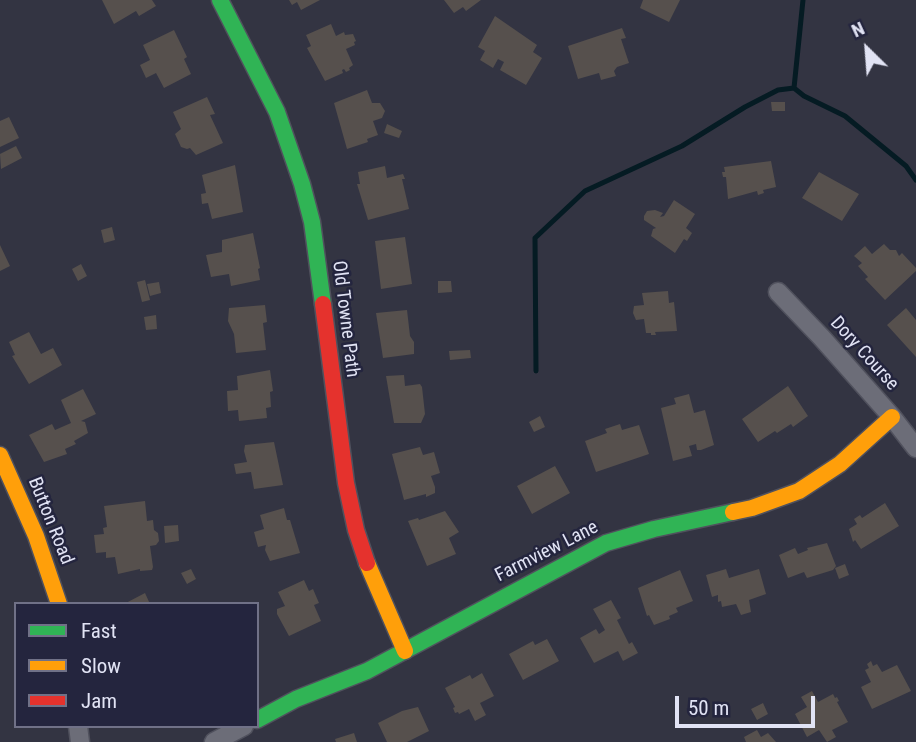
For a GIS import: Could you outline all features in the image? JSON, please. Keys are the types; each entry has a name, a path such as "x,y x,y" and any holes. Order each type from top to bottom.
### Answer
{"street":[{"name":"Old Towne Path","path":"220,0 277,112 302,184 312,222 346,483 356,530 367,564 405,651"},
{"name":"Dory Course","path":"778,292 892,417 916,448"},
{"name":"Farmview Lane","path":"259,719 296,699 367,671 606,543 654,529 752,508 799,491 840,464 892,417"},
{"name":"Button Road","path":"0,456 36,536 58,602"},
{"path":"214,742 240,728"}],"building":[{"path":"102,0 152,0 156,6 139,16 136,11 114,24"},
{"path":"289,0 320,0 301,10 297,2 292,5"},
{"path":"444,0 481,0 466,11 463,7 454,13"},
{"path":"643,0 680,0 669,22 640,8"},
{"path":"495,16 537,45 533,52 542,58 526,85 500,70 504,62 498,59 493,68 480,60 485,51 478,47"},
{"path":"331,24 336,36 344,32 345,35 353,34 356,41 355,45 346,49 353,65 350,70 346,72 344,69 343,73 325,81 307,48 311,46 306,35"},
{"path":"622,28 626,38 621,39 629,63 617,67 614,71 616,76 601,80 599,73 578,79 568,46"},
{"path":"174,30 187,57 184,59 191,74 164,88 156,73 146,78 140,65 150,60 143,45"},
{"path":"367,90 372,103 380,103 385,111 382,118 373,121 378,135 367,139 368,142 347,149 334,103"},
{"path":"207,97 215,114 210,115 223,143 196,155 190,148 181,147 175,134 181,129 173,112"},
{"path":"771,102 785,102 785,111 772,111"},
{"path":"9,117 19,138 0,147 0,121"},
{"path":"387,124 402,131 399,138 384,133"},
{"path":"16,146 22,158 1,169 0,154"},
{"path":"771,161 776,187 763,190 764,193 758,195 757,191 728,199 726,177 723,177 722,172 725,172 724,167"},
{"path":"235,165 243,212 212,219 208,203 202,204 201,194 206,193 202,175"},
{"path":"385,166 387,178 403,174 409,209 368,220 357,184 360,184 358,172"},
{"path":"819,172 859,194 842,221 802,198"},
{"path":"674,200 695,214 686,228 692,233 687,241 684,239 675,253 651,236 656,228 644,220 647,211 655,210 663,213 660,217 664,216"},
{"path":"112,227 115,240 104,243 101,230"},
{"path":"253,233 260,280 231,286 229,274 211,277 206,255 222,252 222,240"},
{"path":"405,237 412,284 381,289 375,241"},
{"path":"884,244 890,250 896,250 899,256 902,253 916,268 885,300 865,279 868,277 858,266 862,263 854,256 865,246 872,254"},
{"path":"0,245 10,266 0,271"},
{"path":"81,264 87,276 78,281 72,269"},
{"path":"145,280 150,300 142,302 137,282"},
{"path":"438,281 451,281 452,292 438,293"},
{"path":"159,282 161,293 150,296 147,284"},
{"path":"668,291 669,303 674,302 677,331 655,332 656,335 646,333 644,319 636,320 634,306 644,305 642,293"},
{"path":"265,305 267,322 263,323 266,350 236,353 234,334 228,321 229,308"},
{"path":"906,308 916,320 916,357 887,325"},
{"path":"407,310 414,354 383,358 376,313"},
{"path":"156,315 157,329 146,330 144,317"},
{"path":"29,332 41,354 53,348 62,365 29,384 12,356 15,355 9,342"},
{"path":"470,350 471,358 450,360 449,351"},
{"path":"270,370 273,391 270,392 271,407 266,408 267,418 239,421 238,410 228,411 227,391 238,390 237,376"},
{"path":"404,375 405,386 420,384 422,387 425,414 421,423 394,423 386,376"},
{"path":"788,386 808,416 793,427 791,424 758,442 742,419"},
{"path":"83,389 96,414 81,421 85,422 88,433 74,441 76,444 65,449 67,454 44,462 29,435 52,424 55,430 71,423 61,400"},
{"path":"689,394 694,413 705,410 714,445 701,450 697,450 696,444 689,446 692,456 673,461 661,408 676,404 674,398"},
{"path":"540,416 545,427 534,432 529,422"},
{"path":"620,424 622,430 639,425 649,454 596,472 585,441 607,433 605,429"},
{"path":"274,442 283,485 254,489 251,472 236,474 234,464 247,462 245,445"},
{"path":"420,447 423,455 434,452 440,473 431,476 435,493 404,500 392,454"},
{"path":"555,466 570,493 532,514 517,486"},
{"path":"145,501 147,521 153,520 159,541 150,546 152,570 140,569 118,574 115,557 106,558 106,552 96,553 94,535 104,534 103,528 107,527 104,506"},
{"path":"885,503 899,526 861,549 855,540 853,542 849,529 857,524 854,519 860,515 862,518"},
{"path":"284,508 300,553 270,561 265,550 266,545 258,547 254,532 264,529 260,515"},
{"path":"445,511 459,532 449,538 456,554 427,566 408,521"},
{"path":"178,525 179,541 165,543 164,526"},
{"path":"827,543 836,566 833,570 807,578 804,572 788,578 779,555 795,548 798,554 808,550 807,548"},
{"path":"845,564 849,575 839,579 835,568"},
{"path":"191,569 196,579 187,584 181,573"},
{"path":"726,569 729,578 759,569 766,594 749,600 751,612 741,615 736,604 722,607 721,601 718,602 718,595 712,597 706,575"},
{"path":"680,570 693,601 676,608 678,612 669,616 670,619 654,625 649,615 647,616 638,588"},
{"path":"304,580 309,591 313,589 319,603 314,605 321,621 289,636 277,614 277,609 285,606 278,592"},
{"path":"145,593 149,602 128,602"},
{"path":"611,600 621,618 617,620 629,644 632,642 638,653 623,661 618,651 594,663 580,638 596,629 599,634 605,630 593,609"},
{"path":"547,639 559,661 523,680 509,654 533,641 535,645"},
{"path":"871,661 873,666 877,664 882,672 897,665 911,691 872,709 861,687 871,682 865,670 869,668 867,664"},
{"path":"482,673 494,696 480,703 486,715 475,721 469,709 455,713 455,707 445,688 470,675 472,679"},
{"path":"812,691 818,702 833,694 837,697 848,722 832,730 836,737 827,742 819,730 807,737 795,714 807,707 801,697"},
{"path":"763,703 768,714 757,720 751,709"},
{"path":"418,707 429,731 407,742 387,742 378,723 402,711"},
{"path":"757,730 761,737 768,733 776,742 746,742 744,737"},
{"path":"354,733 357,742 336,742 335,739"}],"waterway":[{"path":"794,88 803,0"},
{"path":"536,371 535,238 585,191 682,146 778,90 794,88 804,96 845,116 906,166 916,180"}],"traffic: fast":[{"path":"220,0 277,112 302,184 312,222 323,304"},
{"path":"259,719 296,699 367,671 606,543 654,529 733,512"}],"traffic: slow":[{"path":"733,512 799,491 840,464 892,417"},
{"path":"0,455 36,536 58,602"},
{"path":"367,563 405,651"}],"traffic: jam":[{"path":"323,304 346,483 356,530 367,563"}]}
